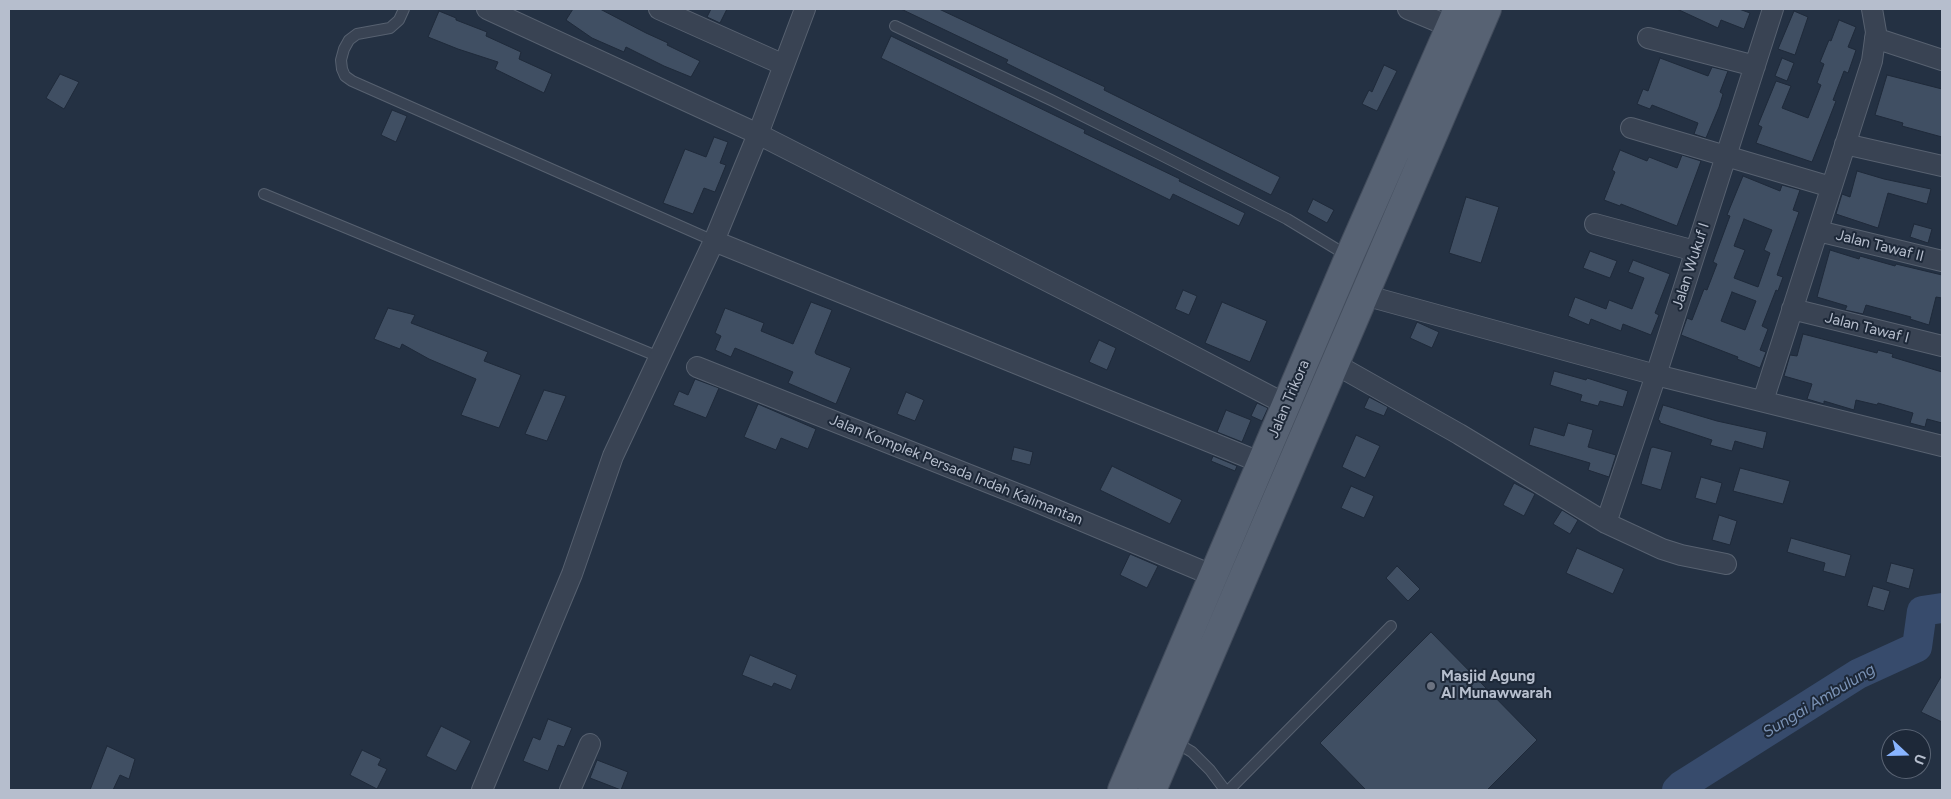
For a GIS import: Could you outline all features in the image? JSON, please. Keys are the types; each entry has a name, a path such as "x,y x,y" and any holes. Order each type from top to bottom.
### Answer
{"main road":[{"name":"Jalan Trikora","path":"1122,790 1287,405 1348,257 1434,99 1487,9"},
{"name":"Jalan Trikora","path":"1152,790 1364,295 1434,99 1455,18"},
{"path":"1148,728 1174,742"}],"street":[{"path":"487,9 758,134 1287,405"},
{"path":"659,9 784,65"},
{"path":"482,790 572,574 613,456 714,241 806,9"},
{"path":"1408,9 1455,18"},
{"name":"Jalan Wukuf I","path":"1606,523 1656,375 1773,9"},
{"path":"1763,401 1872,61 1876,32 1872,9"},
{"path":"1648,38 1755,66"},
{"path":"1875,38 1942,60"},
{"path":"1630,128 1831,187"},
{"path":"1845,144 1942,166"},
{"path":"1596,224 1695,251"},
{"name":"Jalan Tawaf II","path":"1818,230 1942,261"},
{"path":"714,241 1262,463"},
{"path":"1364,295 1656,375 1942,446"},
{"name":"Jalan Tawaf I","path":"1792,309 1942,346"},
{"path":"1335,364 1480,446 1527,477 1606,523 1662,549 1681,555 1726,564"},
{"name":"Jalan Komplek Persada Indah Kalimantan","path":"697,367 1214,576"},
{"path":"570,790 590,744"}],"lane":[{"path":"404,9 399,20 390,28 357,34 349,40 341,60 345,76 352,81 714,241"},
{"path":"895,26 1170,159 1287,220 1348,257"},
{"path":"264,194 659,357"},
{"path":"1229,790 1391,626"},
{"path":"1174,742 1192,752 1210,770 1225,790"}],"building":[{"path":"573,9 600,9 700,61 691,77 626,47 624,52 592,38 566,20"},
{"path":"711,9 727,9 720,23 707,17"},
{"path":"901,9 939,9 1105,87 1104,90 1280,177 1271,195 1006,63 1008,60"},
{"path":"1677,9 1739,9 1750,13 1744,29 1721,20 1718,28"},
{"path":"439,11 487,32 486,36 521,52 519,59 552,74 544,93 495,69 498,62 428,37"},
{"path":"1794,11 1808,17 1795,55 1778,49"},
{"path":"1839,20 1856,27 1848,47 1856,50 1848,73 1844,71 1833,100 1836,101 1812,162 1756,143 1762,127 1758,125 1776,81 1791,86 1782,108 1808,118 1821,85 1817,83 1824,64 1820,62"},
{"path":"891,36 1085,130 1084,133 1180,179 1179,181 1245,213 1239,226 1173,194 1170,200 881,58"},
{"path":"1660,58 1708,76 1712,67 1728,71 1720,92 1723,94 1719,107 1706,138 1694,134 1698,123 1652,105 1650,109 1637,104 1643,89 1648,91"},
{"path":"1782,58 1794,63 1787,81 1775,76"},
{"path":"1384,65 1397,71 1377,111 1362,104 1369,90 1372,92"},
{"path":"60,74 79,82 64,109 46,98"},
{"path":"1887,75 1942,89 1942,137 1902,126 1903,123 1875,115"},
{"path":"392,110 407,116 396,142 381,135"},
{"path":"714,137 728,142 720,163 726,165 715,192 704,188 693,214 663,203 685,149 706,157"},
{"path":"1620,150 1647,161 1649,157 1677,168 1682,155 1701,161 1677,226 1621,204 1620,206 1604,200 1615,172 1612,170"},
{"path":"1857,171 1931,189 1927,204 1888,193 1878,228 1836,214 1842,194 1850,197"},
{"path":"1743,176 1780,191 1782,185 1800,190 1793,210 1799,212 1777,275 1783,277 1762,326 1768,329 1760,350 1766,352 1760,368 1737,359 1738,357 1681,335 1687,318 1692,320 1704,289 1707,290 1717,264 1713,262 1730,216 1727,215","holes":["1744,219 1772,230 1764,250 1770,253 1758,287 1734,278 1745,250 1734,246","1732,292 1756,301 1745,330 1721,321"]},
{"path":"1466,197 1499,207 1481,263 1449,253"},
{"path":"1313,199 1334,210 1327,223 1307,212"},
{"path":"1914,224 1932,229 1928,243 1910,237"},
{"path":"1830,250 1859,259 1860,256 1895,266 1896,264 1942,275 1942,298 1936,297 1929,325 1910,319 1911,317 1866,305 1863,314 1845,310 1847,306 1817,297"},
{"path":"1590,251 1617,261 1610,278 1583,268"},
{"path":"1633,260 1670,274 1655,313 1659,315 1651,335 1623,324 1621,331 1591,319 1589,325 1568,316 1575,297 1606,309 1609,300 1632,309 1644,278 1628,272"},
{"path":"1183,290 1197,296 1189,315 1175,309"},
{"path":"811,302 832,310 815,352 816,354 851,368 836,404 788,383 793,372 735,348 731,357 715,350 721,336 715,333 725,308 764,323 761,331 793,344"},
{"path":"1222,302 1267,321 1250,362 1205,343"},
{"path":"388,308 415,315 411,323 488,352 484,361 521,375 499,428 461,415 476,379 429,359 402,344 400,349 374,339"},
{"path":"1417,322 1439,332 1432,348 1410,338"},
{"path":"1803,334 1877,353 1878,350 1893,354 1892,357 1942,372 1942,423 1927,419 1925,427 1910,423 1913,413 1878,403 1877,405 1856,400 1854,410 1824,401 1824,404 1807,399 1812,384 1784,376 1790,355 1797,356"},
{"path":"1099,340 1116,348 1107,370 1089,362"},
{"path":"1554,371 1586,380 1587,378 1628,391 1623,407 1600,401 1598,406 1580,401 1582,395 1550,385"},
{"path":"695,379 719,388 706,418 673,405 679,391 688,395"},
{"path":"544,390 566,396 547,441 525,434"},
{"path":"906,392 924,400 915,421 897,414"},
{"path":"1369,397 1388,407 1384,416 1364,408"},
{"path":"1257,403 1268,408 1262,421 1251,416"},
{"path":"758,404 816,429 808,449 781,438 776,450 744,437"},
{"path":"1663,405 1717,421 1767,432 1763,449 1735,441 1732,451 1710,445 1712,440 1660,423 1658,420"},
{"path":"1226,410 1251,420 1242,442 1217,432"},
{"path":"1568,423 1593,430 1588,447 1616,455 1609,477 1588,470 1590,463 1529,445 1534,427 1564,436"},
{"path":"1356,435 1380,446 1365,478 1342,467"},
{"path":"1014,447 1033,452 1030,465 1011,460"},
{"path":"1651,448 1672,452 1661,490 1641,484"},
{"path":"1213,456 1237,466 1235,471 1211,461"},
{"path":"1112,466 1182,500 1170,524 1100,490"},
{"path":"1740,468 1790,481 1783,504 1733,491"},
{"path":"1701,477 1722,483 1716,504 1695,498"},
{"path":"1514,483 1535,494 1524,516 1503,505"},
{"path":"1351,486 1374,496 1364,518 1341,508"},
{"path":"1562,510 1578,520 1570,534 1553,524"},
{"path":"1719,515 1737,521 1730,545 1712,540"},
{"path":"1791,538 1851,555 1845,577 1823,571 1825,563 1787,552"},
{"path":"1577,548 1624,569 1613,594 1566,573"},
{"path":"1130,554 1158,566 1147,588 1120,575"},
{"path":"1891,563 1914,569 1909,589 1886,582"},
{"path":"1397,566 1420,589 1408,601 1386,578"},
{"path":"1873,586 1890,591 1884,611 1867,606"},
{"name":"Masjid Agung Al Munawwarah","path":"1431,632 1537,740 1487,790 1366,790 1320,743"},
{"path":"750,655 797,675 791,690 774,683 772,687 742,675"},
{"path":"1942,675 1942,722 1921,712"},
{"path":"548,719 572,728 564,747 558,745 548,771 523,761 533,737 540,740"},
{"path":"441,726 471,741 456,771 426,756"},
{"path":"107,746 135,759 129,779 120,775 113,790 90,790"},
{"path":"362,750 381,759 378,765 387,769 377,789 350,775"},
{"path":"597,760 628,772 621,790 590,778"}],"waterway":[{"name":"Sungai Ambulung","path":"1677,790 1858,674 1917,647 1922,611 1942,608"}],"place":[{"name":"Masjid Agung Al Munawwarah","path":"1431,686"}]}
